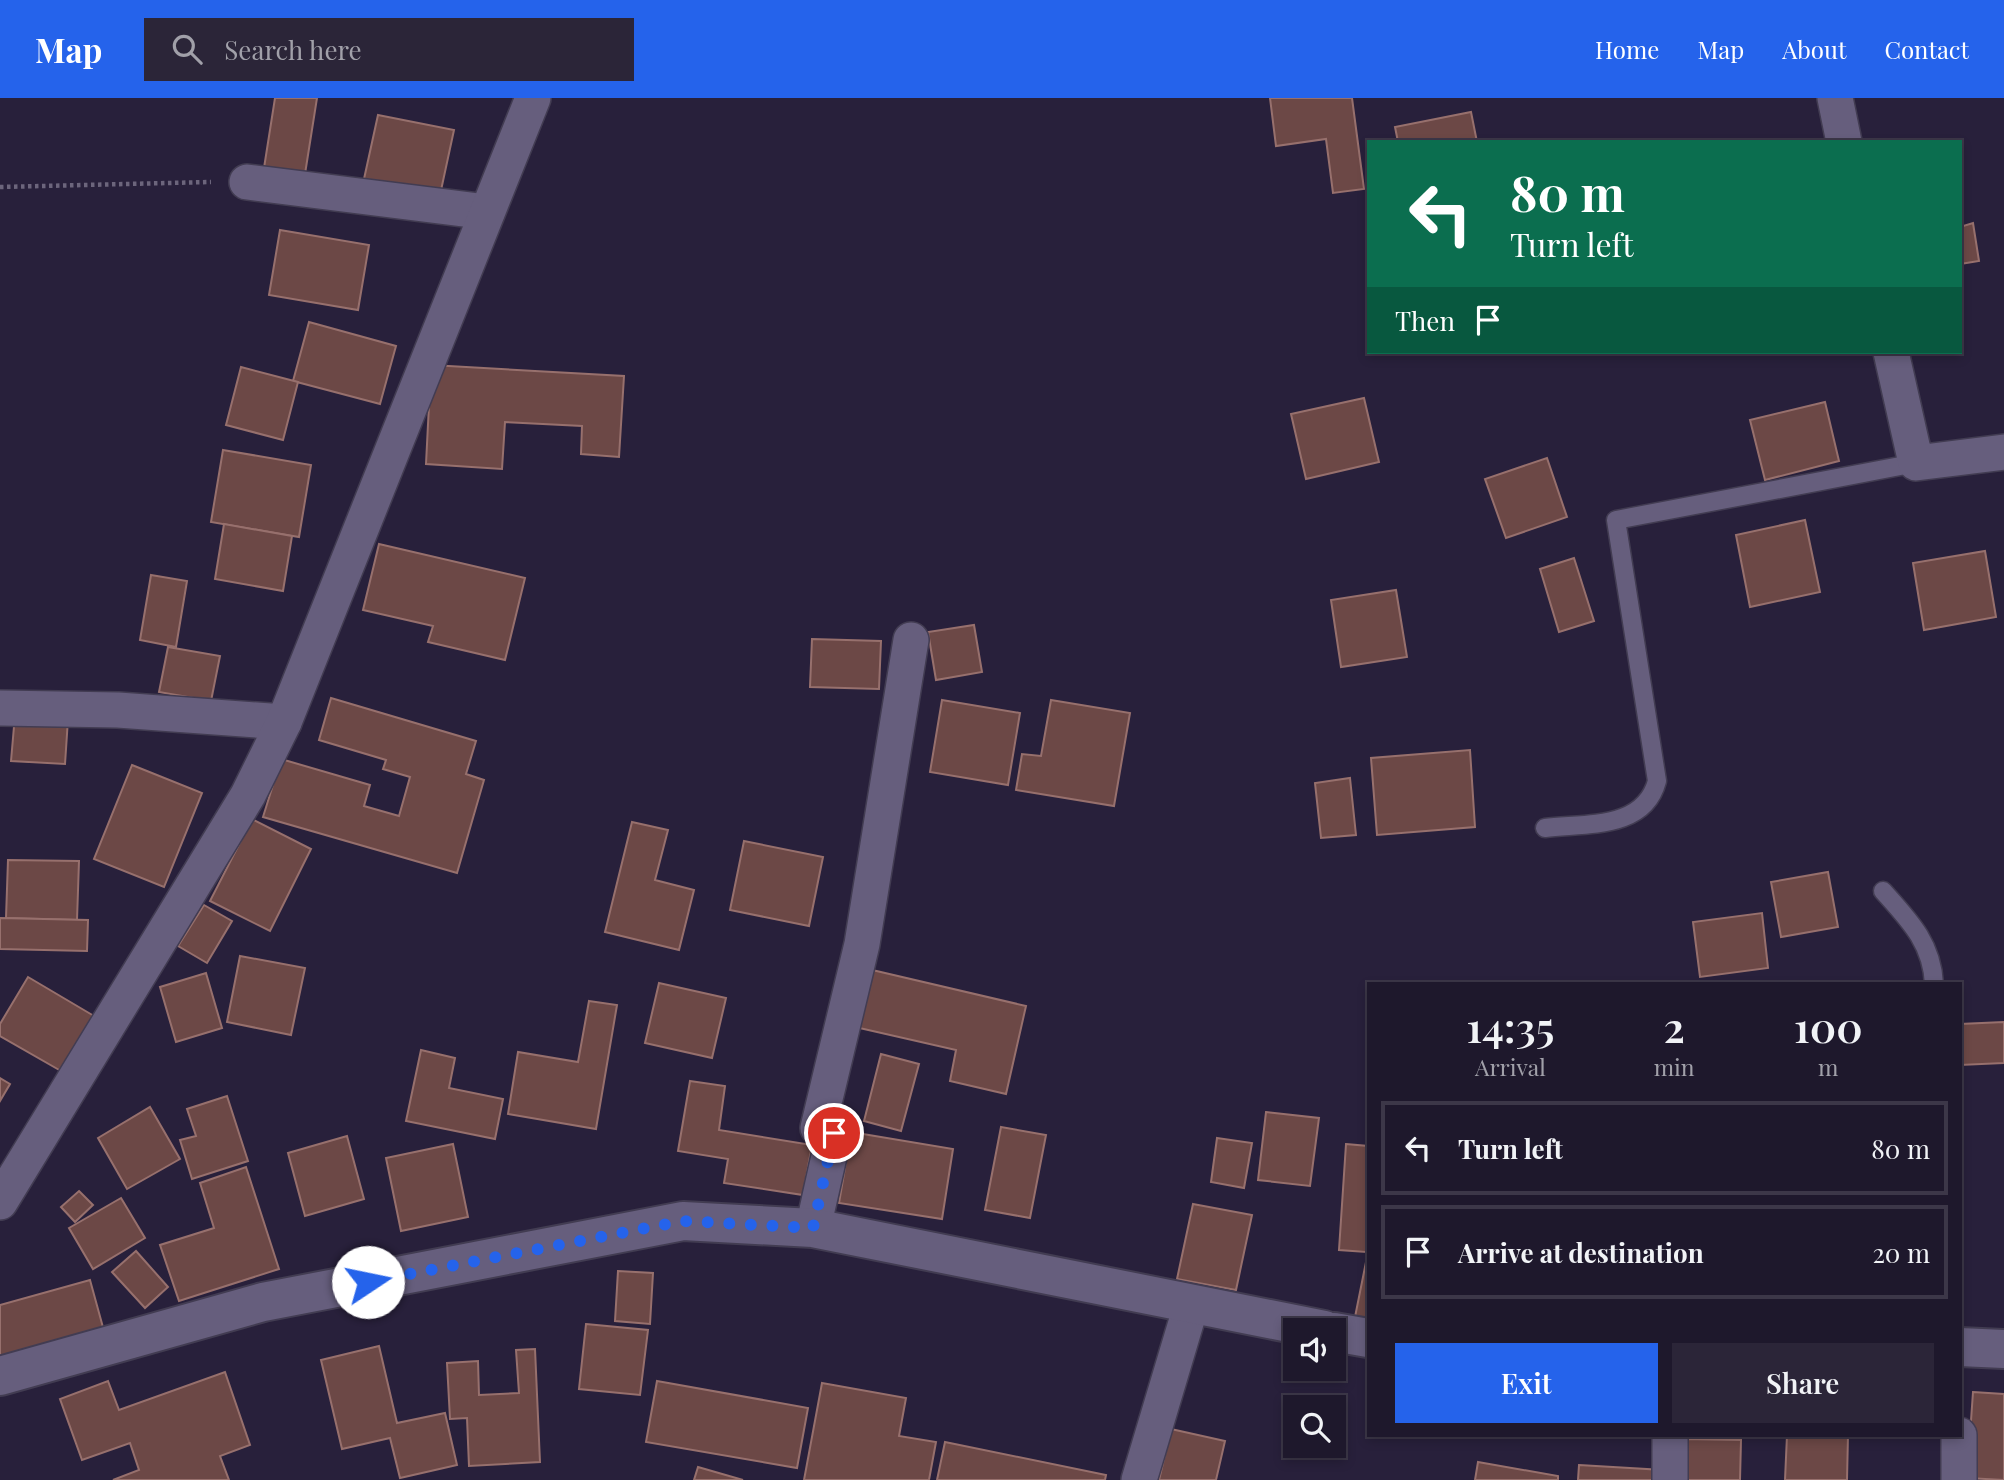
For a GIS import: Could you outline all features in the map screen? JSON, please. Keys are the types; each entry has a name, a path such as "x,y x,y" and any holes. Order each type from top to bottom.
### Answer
{"street":[{"path":"0,1202 248,796 284,722 533,98"},
{"path":"1836,98 1844,140"},
{"path":"247,181 487,212"},
{"path":"1891,354 1916,463 2004,452"},
{"path":"813,1228 834,1133 818,1128 862,944 911,640"},
{"path":"0,708 118,710 284,722"},
{"path":"0,1376 263,1302 683,1221 813,1228 1283,1323"},
{"path":"1139,1480 1191,1306"},
{"path":"1346,1334 1367,1338"},
{"path":"1962,1348 2004,1349"},
{"path":"1670,1437 1671,1480"},
{"path":"1959,1437 1959,1480"}],"lane":[{"path":"1545,828 1627,818 1645,807 1657,781 1616,520 1916,463"},
{"path":"1883,891 1917,929 1927,947 1934,982"}],"path":[{"path":"0,187 247,181"}],"building":[{"path":"275,98 317,98 305,174 264,168"},
{"path":"1270,98 1352,98 1364,189 1333,193 1326,139 1276,146"},
{"path":"1471,112 1477,140 1398,140 1395,127"},
{"path":"378,115 454,130 440,195 364,179"},
{"path":"1973,223 1979,261 1962,264 1962,226"},
{"path":"280,230 369,245 358,310 269,295"},
{"path":"309,322 396,346 380,404 293,381"},
{"path":"431,365 624,376 619,457 581,454 582,426 505,422 502,469 426,464"},
{"path":"241,367 298,382 283,440 226,425"},
{"path":"1364,398 1379,462 1306,479 1291,414"},
{"path":"1825,402 1839,461 1765,480 1750,420"},
{"path":"223,450 311,465 299,537 211,522"},
{"path":"1547,458 1567,517 1506,538 1485,479"},
{"path":"1805,520 1820,592 1750,607 1736,535"},
{"path":"224,524 292,536 283,591 215,579"},
{"path":"379,544 525,578 505,660 428,642 433,626 363,610"},
{"path":"1985,551 1996,617 1924,630 1913,563"},
{"path":"1574,558 1594,621 1559,632 1540,569"},
{"path":"151,575 187,581 176,647 140,640"},
{"path":"1396,590 1407,657 1341,667 1331,600"},
{"path":"974,625 982,672 936,680 928,632"},
{"path":"812,639 881,641 879,689 810,687"},
{"path":"168,647 220,656 211,701 159,692"},
{"path":"331,698 476,741 466,774 484,780 457,873 263,817 281,759 370,785 364,806 399,816 410,777 383,769 386,760 319,740"},
{"path":"942,700 1020,713 1008,785 930,772"},
{"path":"1051,700 1130,713 1114,806 1016,790 1022,754 1041,756"},
{"path":"15,715 68,719 65,764 11,761"},
{"path":"1470,750 1475,827 1377,835 1371,758"},
{"path":"132,765 202,793 164,887 94,859"},
{"path":"1350,778 1356,835 1321,838 1315,783"},
{"path":"252,819 311,849 270,931 210,901"},
{"path":"632,822 668,830 655,880 694,890 679,950 605,932"},
{"path":"744,841 823,857 809,926 730,910"},
{"path":"8,860 79,861 77,920 6,918"},
{"path":"1828,872 1838,927 1781,937 1771,882"},
{"path":"204,905 232,921 207,963 178,946"},
{"path":"1762,913 1768,968 1700,977 1693,922"},
{"path":"0,918 88,920 87,951 0,949"},
{"path":"240,956 305,968 291,1035 227,1022"},
{"path":"868,969 1026,1006 1006,1094 950,1081 956,1050 855,1027"},
{"path":"206,973 222,1028 176,1042 160,987"},
{"path":"28,977 94,1016 61,1071 0,1036 0,1024"},
{"path":"659,983 726,998 712,1058 645,1043"},
{"path":"589,1001 617,1005 596,1129 508,1114 518,1052 578,1062"},
{"path":"2004,1022 2004,1063 1962,1065 1962,1024"},
{"path":"421,1050 455,1058 449,1088 503,1099 495,1139 406,1121"},
{"path":"881,1054 919,1064 901,1131 864,1121"},
{"path":"0,1078 10,1084 0,1101"},
{"path":"690,1081 725,1086 719,1130 812,1145 803,1195 724,1183 728,1159 678,1151"},
{"path":"227,1096 248,1161 192,1179 180,1140 196,1136 187,1109"},
{"path":"150,1107 180,1159 127,1189 98,1138"},
{"path":"1266,1112 1319,1118 1310,1186 1258,1180"},
{"path":"1001,1127 1046,1135 1030,1218 985,1210"},
{"path":"851,1132 953,1149 942,1219 839,1203"},
{"path":"347,1136 364,1199 305,1216 288,1153"},
{"path":"1217,1138 1252,1143 1244,1188 1211,1182"},
{"path":"453,1144 468,1217 401,1231 386,1158"},
{"path":"1346,1144 1367,1146 1366,1252 1339,1250"},
{"path":"246,1167 279,1269 179,1301 160,1245 214,1228 200,1183"},
{"path":"79,1191 93,1205 75,1222 61,1207"},
{"path":"121,1198 145,1238 93,1269 69,1228"},
{"path":"1193,1204 1252,1215 1236,1290 1177,1279"},
{"path":"136,1251 168,1287 145,1308 112,1272"},
{"path":"1366,1262 1367,1262 1367,1325 1354,1322"},
{"path":"618,1271 653,1273 650,1324 615,1321"},
{"path":"90,1280 104,1331 0,1359 0,1305"},
{"path":"586,1324 648,1330 640,1395 579,1389"},
{"path":"379,1346 397,1423 445,1413 457,1465 400,1478 390,1438 342,1449 321,1360"},
{"path":"535,1349 540,1462 469,1466 467,1418 450,1419 447,1363 478,1361 479,1395 519,1393 516,1350"},
{"path":"225,1372 250,1445 220,1456 229,1480 113,1480 139,1470 130,1443 82,1460 60,1399 108,1381 119,1410"},
{"path":"657,1381 808,1408 797,1468 646,1442"},
{"path":"822,1383 906,1398 899,1436 936,1442 929,1480 804,1480"},
{"path":"1973,1392 2004,1394 2004,1480 1967,1478"},
{"path":"1171,1429 1225,1441 1216,1480 1159,1480"},
{"path":"1787,1437 1848,1437 1847,1480 1785,1480"},
{"path":"1682,1439 1741,1440 1740,1480 1681,1480"},
{"path":"945,1442 1106,1475 1105,1480 937,1480"},
{"path":"1478,1462 1558,1476 1558,1480 1475,1480"},
{"path":"1579,1465 1663,1470 1663,1480 1578,1480"},
{"path":"698,1467 743,1480 694,1480"}],"route":[{"path":"368,1282 683,1221 813,1228 834,1133"}]}
